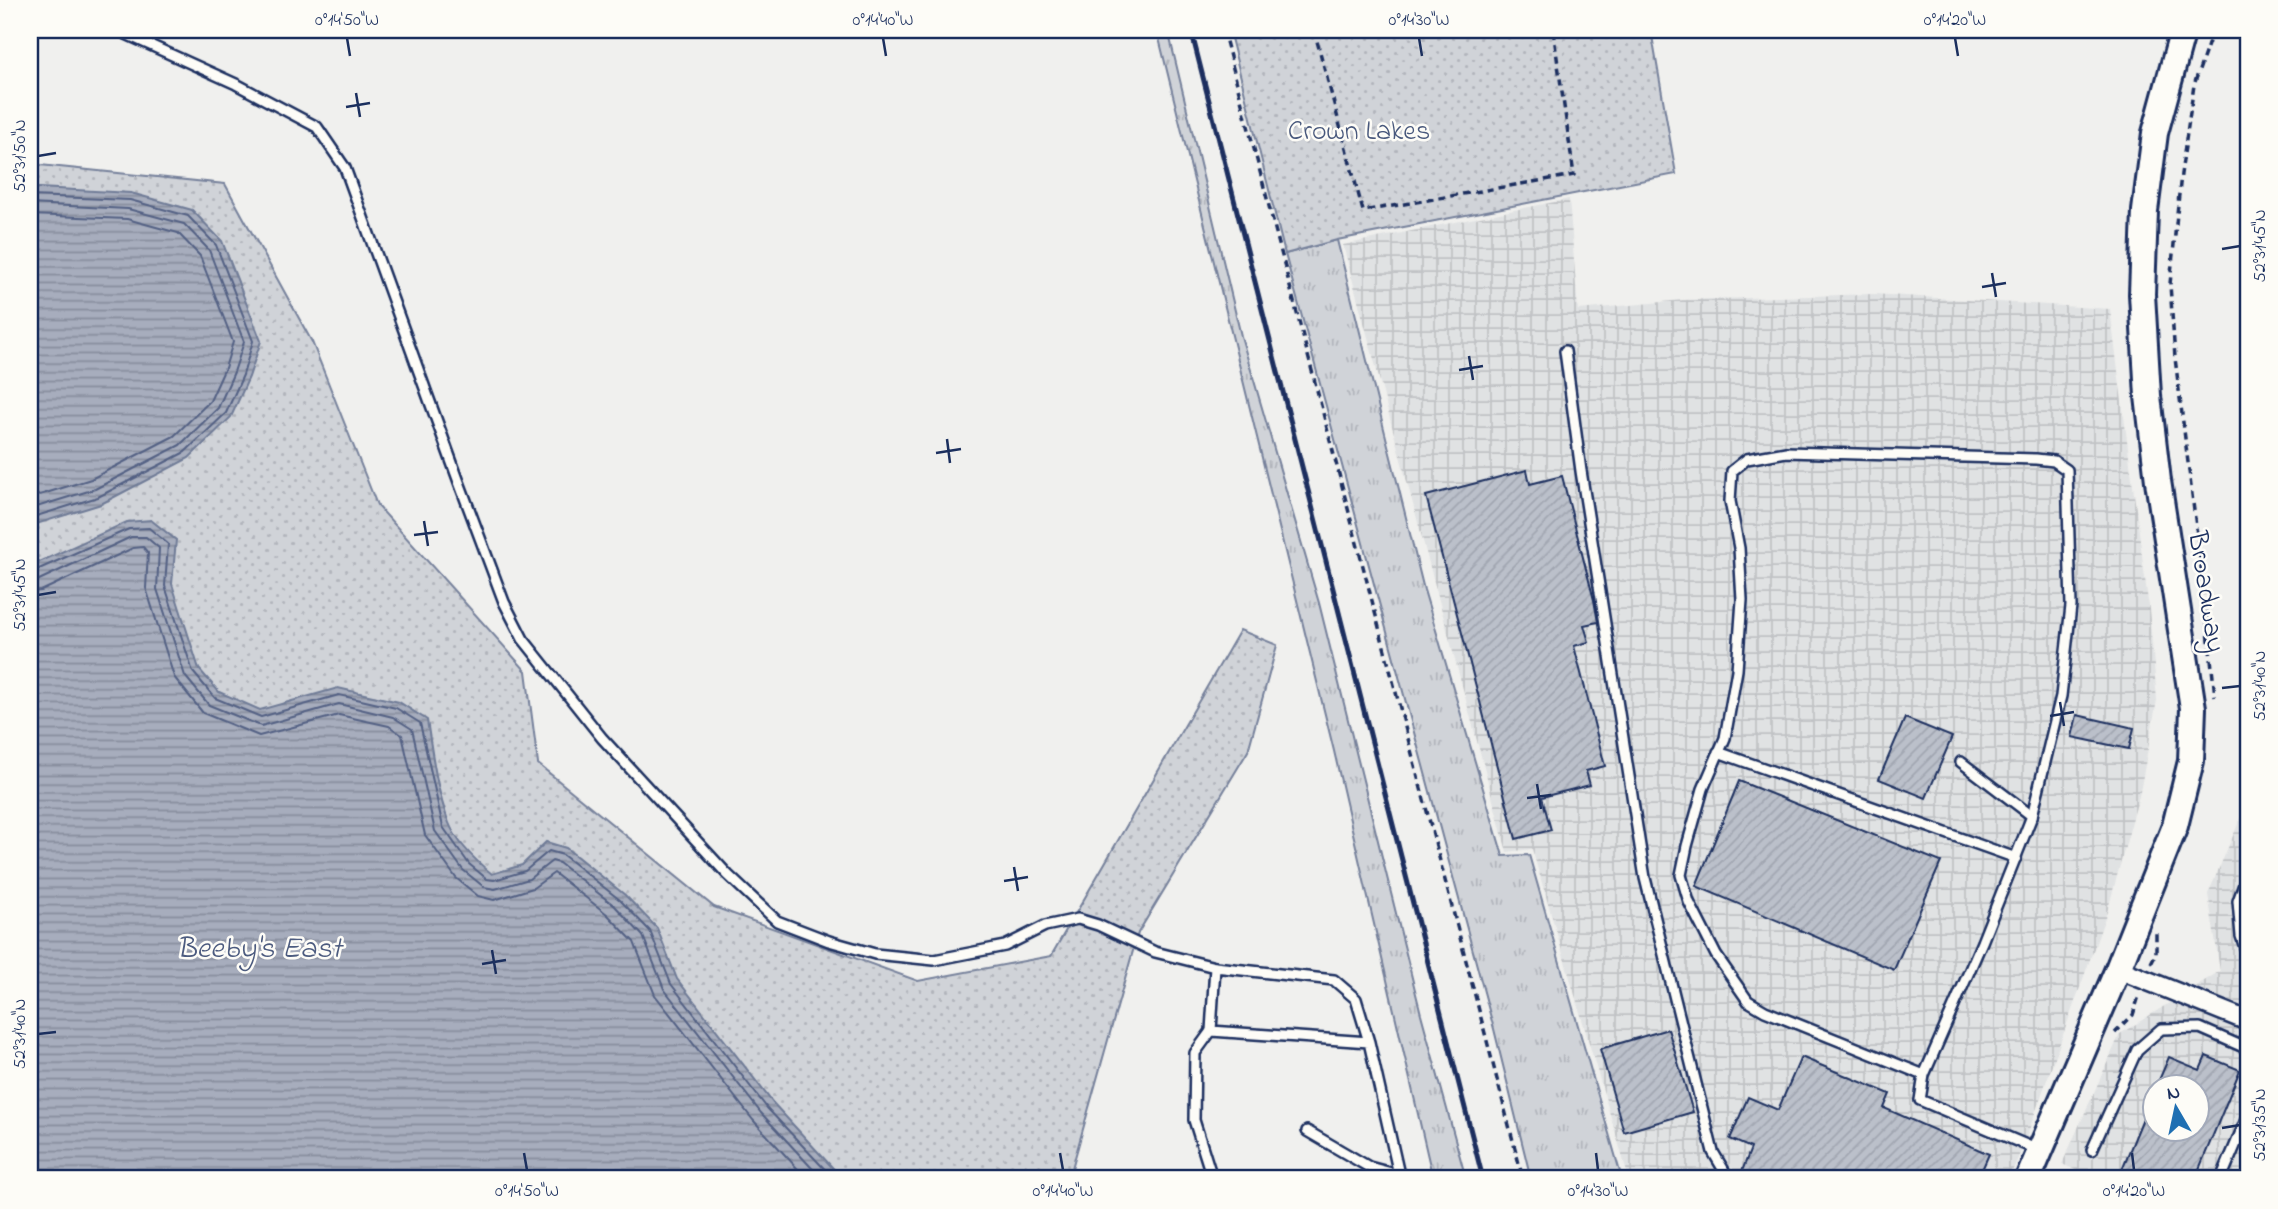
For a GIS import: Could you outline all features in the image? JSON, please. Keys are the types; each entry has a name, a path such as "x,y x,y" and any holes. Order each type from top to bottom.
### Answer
{"main road":[{"name":"Broadway","path":"2028,1179 2118,969 2175,826 2191,761 2193,708 2158,481 2148,396 2142,294 2146,211 2155,133 2183,30"}],"street":[{"path":"2118,969 2248,1021"}],"lane":[{"path":"117,30 236,84 317,127 345,168 504,602 523,639 602,738 728,875 777,921 829,941 875,954 933,960 1005,946 1045,926 1079,919 1098,925 1154,952 1215,967 1334,981 1356,999 1399,1177"},
{"path":"1565,351 1581,471 1645,877 1713,1152 1729,1179"},
{"path":"1924,1075 1765,1011 1748,1001 1716,955 1689,902 1681,875 1703,789 1724,738 1737,670 1742,600 1739,548 1730,500 1732,471 1747,458 1786,453 2054,461 2067,470 2071,606 2061,696 2032,816 1924,1075 1920,1100 2040,1150"},
{"path":"1718,752 2016,858"},
{"path":"1961,762 2032,816"},
{"path":"2248,873 2238,901 2241,936 2248,956"},
{"path":"1210,1171 1194,1120 1195,1054 1211,1031 1215,967"},
{"path":"2092,1150 2137,1050 2161,1029 2200,1028 2248,1049"},
{"path":"1211,1031 1368,1042"},
{"path":"2221,1179 2248,1115"},
{"path":"1307,1131 1370,1167 1399,1177"}],"path":[{"path":"1223,30 1523,1179"},
{"path":"1314,30 1363,211 1574,175 1553,30"},
{"path":"2213,30 2194,85 2181,174 2170,284 2175,358 2216,704"},
{"path":"2156,929 2156,953"}],"shaded area":[{"path":"1569,199 1578,310 1683,300 1873,294 2110,309 2149,609 2157,700 2140,792 2108,909 2009,1179 1629,1179 1532,849 1507,852 1343,245"},
{"path":"2248,801 2248,1179 2095,1179 2062,1164 2120,1034 2220,971 2208,894"}],"green space":[{"path":"1157,30 1168,30 1241,336 1319,603 1421,1014 1466,1179 1433,1179 1334,751"},
{"name":"Crown Lakes","path":"1229,30 1651,30 1676,174 1337,240 1285,254"},
{"path":"30,164 225,184 312,342 377,505 526,671 538,764 714,907 918,981 1051,956 1240,630 1277,645 1248,751 1138,933 1069,1179 30,1179"},
{"path":"1337,240 1424,590 1503,856 1529,855 1622,1179 1531,1179 1494,1029 1285,254"}],"water":[{"path":"30,189 131,193 192,210 222,241 261,341 231,417 189,458 101,504 30,526"},
{"name":"Beeby's East","path":"151,520 176,540 172,584 199,669 219,692 260,710 338,688 399,702 427,720 435,772 445,811 452,830 468,851 492,874 522,865 546,842 566,848 625,895 657,928 677,979 773,1103 843,1179 30,1179 30,568 127,522"}],"building":[{"path":"1527,470 1530,484 1562,476 1598,622 1584,625 1589,642 1574,646 1605,766 1586,771 1590,785 1542,797 1551,830 1516,839 1426,496"},
{"path":"2077,715 2134,728 2129,749 2072,737"},
{"path":"1905,718 1952,737 1926,798 1879,779"},
{"path":"1739,781 1941,862 1894,970 1696,886"},
{"path":"1668,1029 1693,1112 1624,1132 1600,1049"},
{"path":"2206,1056 2240,1070 2212,1138 2212,1072 2162,1072 2169,1057 2200,1070"},
{"path":"1801,1057 1890,1094 1884,1108 1989,1154 1978,1179 1754,1179 1741,1174 1751,1148 1730,1139 1748,1097 1778,1110"},
{"path":"2142,1121 2142,1142 2210,1142 2195,1179 2118,1179"}],"railway":[{"path":"1191,30 1483,1179"}]}
